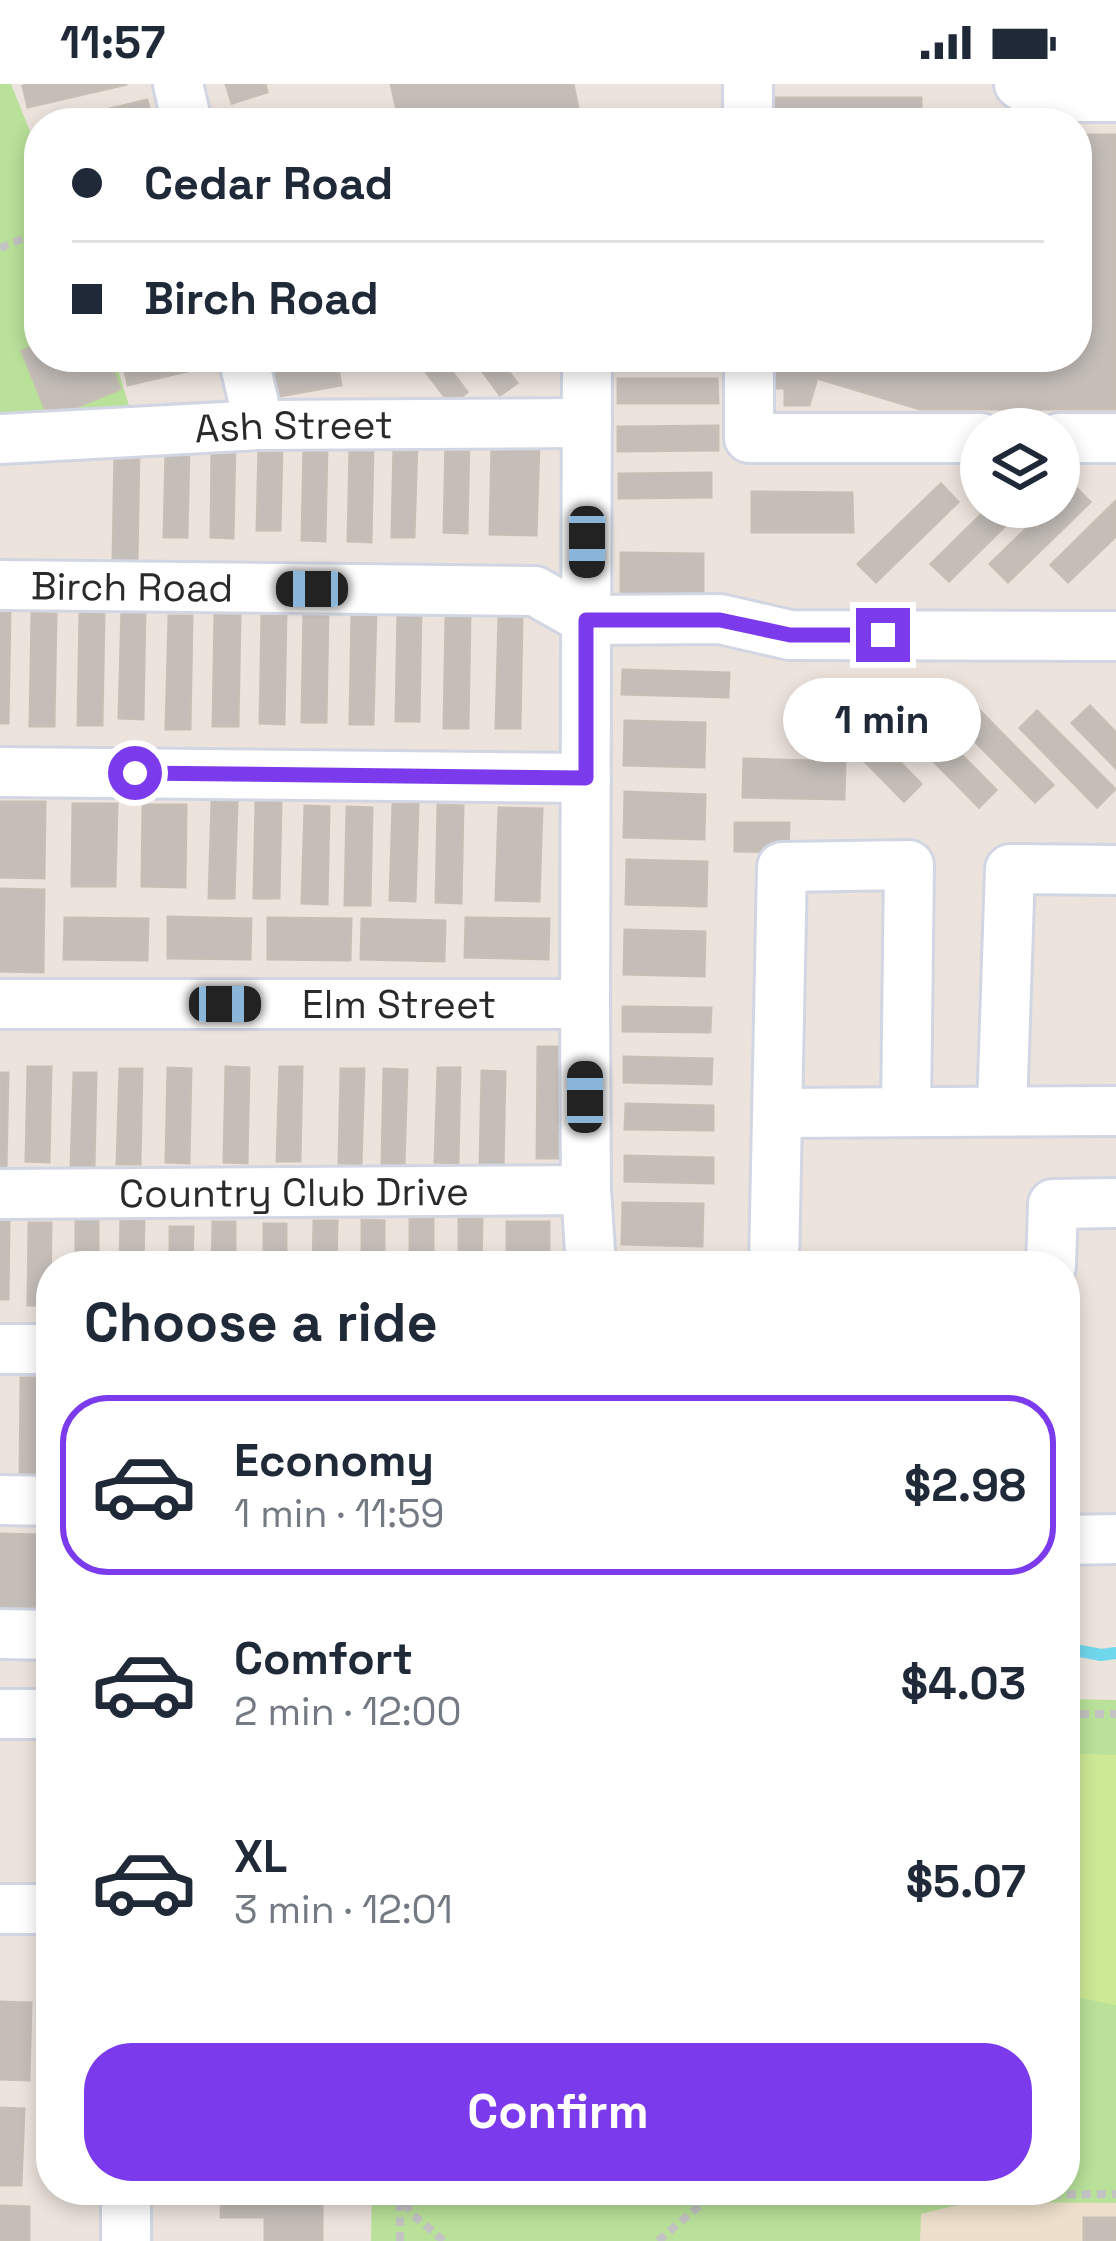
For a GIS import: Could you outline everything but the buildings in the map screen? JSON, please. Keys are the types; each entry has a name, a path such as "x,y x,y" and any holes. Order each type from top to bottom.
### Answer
{"street":[{"path":"1019,84 1039,97 1116,97"},
{"path":"247,372 260,424"},
{"path":"587,372 585,1004 590,1251"},
{"path":"749,372 749,438 960,438"},
{"name":"Ash Street","path":"0,439 260,424 587,423"},
{"path":"1080,438 1116,438"},
{"name":"Birch Road","path":"0,586 536,592 586,620 720,620 790,635 1116,636"},
{"path":"0,772 586,778"},
{"path":"774,1251 782,867 908,865 906,1112"},
{"path":"1002,1112 1010,869 1116,870"},
{"name":"Elm Street","path":"0,1004 585,1004"},
{"path":"777,1113 1116,1111"},
{"name":"Country Club Drive","path":"0,1194 586,1190"},
{"path":"1051,1251 1053,1204 1116,1203"},
{"path":"0,1349 36,1349"},
{"path":"0,1500 36,1501"},
{"path":"1080,1540 1116,1539"},
{"path":"0,1634 36,1635"},
{"path":"0,1714 36,1714"},
{"path":"0,1909 36,1909"},
{"path":"126,2205 126,2241"}],"path":[{"path":"1080,1714 1116,1714"},
{"path":"1080,2194 1116,2194"},
{"path":"399,2205 400,2241"},
{"path":"409,2205 429,2232 444,2241"},
{"path":"663,2240 701,2205"}],"shaded area":[{"path":"1116,2203 1116,2241 920,2241 921,2214 958,2205"}],"green space":[{"path":"0,84 11,84 24,116 24,372 119,372 135,425 0,431"},
{"path":"1080,1699 1116,1700 1116,2203 1080,2203"},
{"path":"1080,1754 1116,1755 1116,2005 1080,1998"},
{"path":"372,2205 958,2205 921,2214 920,2241 371,2241"}],"waterway":[{"path":"1080,1651 1116,1653"}],"route":[{"path":"135,773 586,778 586,620 720,620 790,635 883,635"}]}
